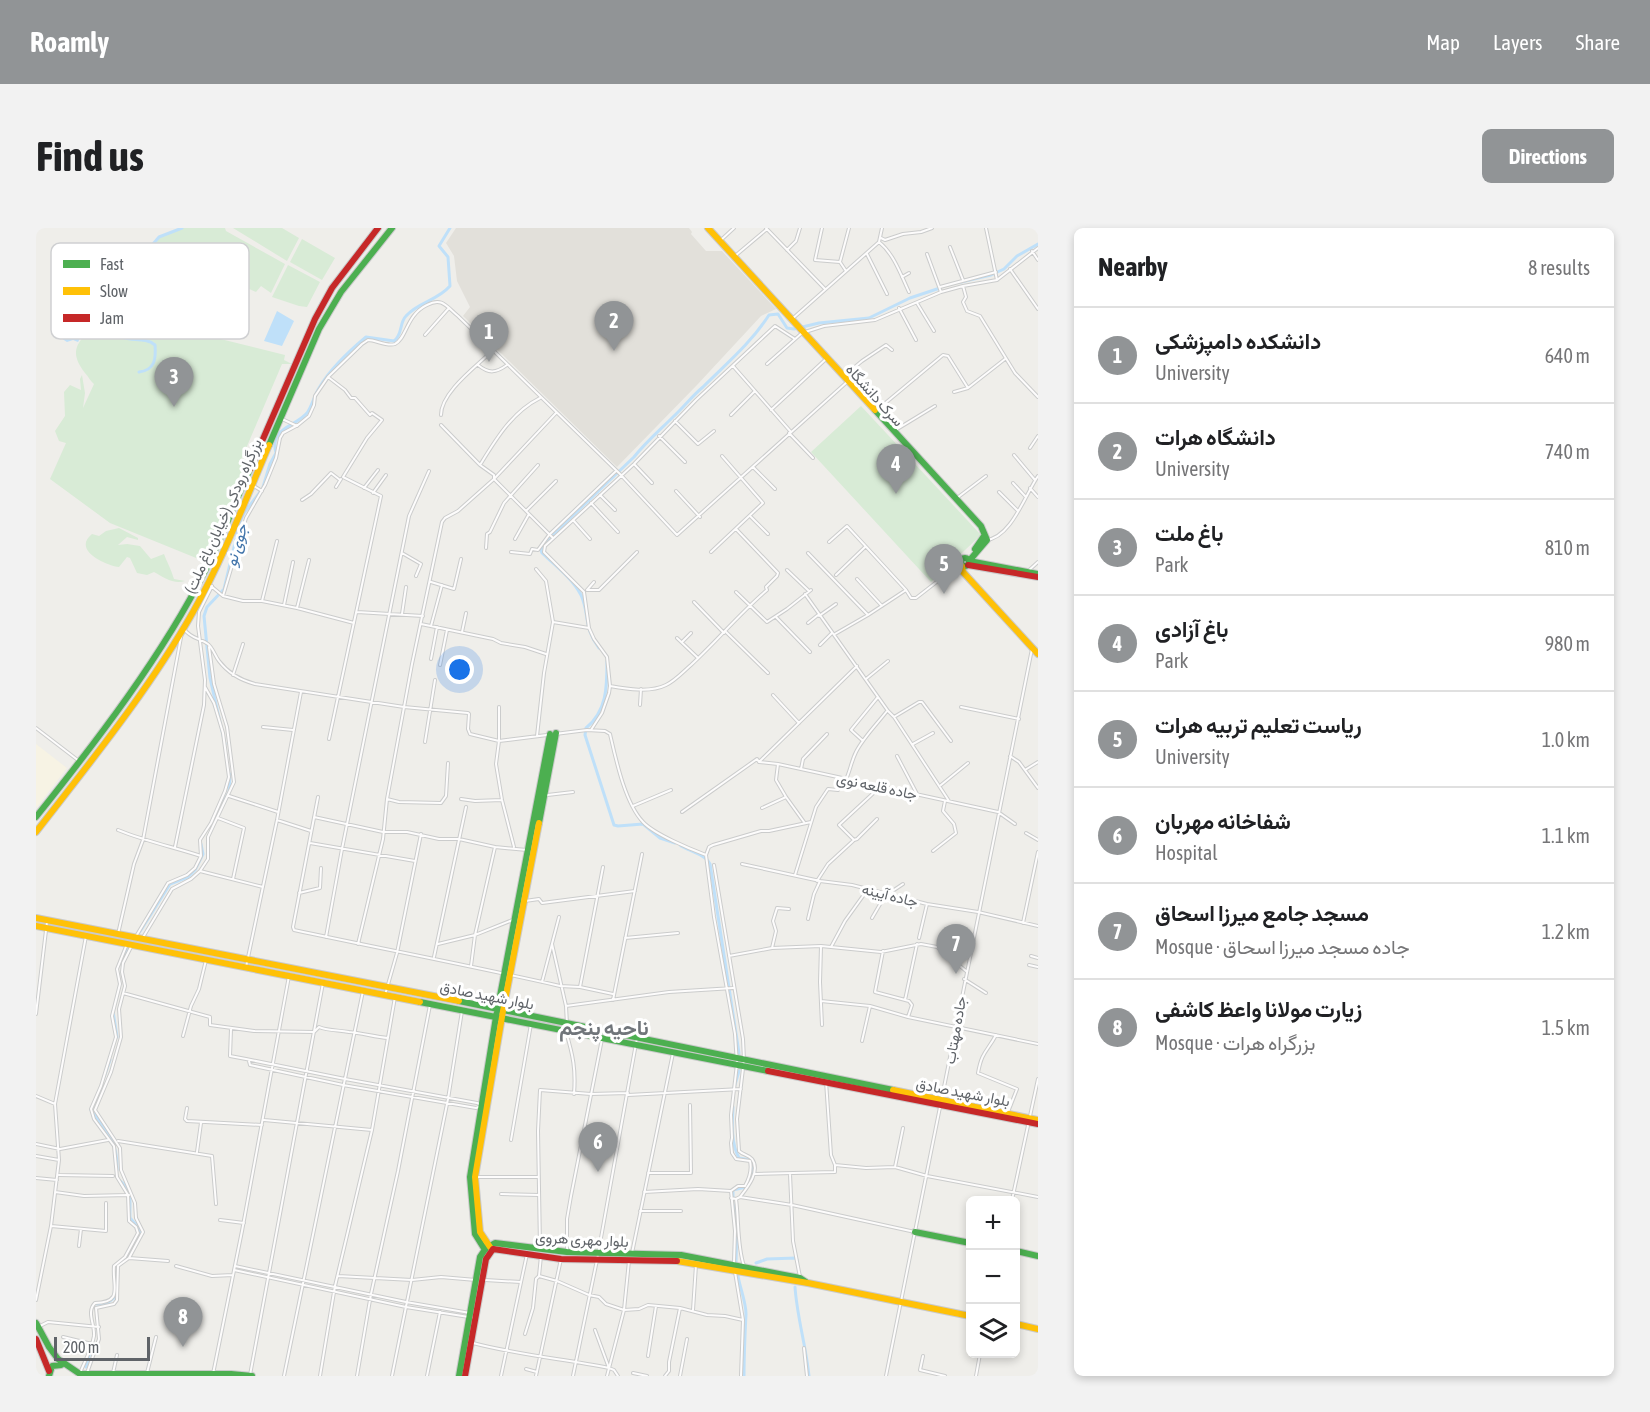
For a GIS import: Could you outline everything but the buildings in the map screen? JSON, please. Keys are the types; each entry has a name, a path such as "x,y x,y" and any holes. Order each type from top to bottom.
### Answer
{"main road":[{"name":"بزرگراه رودکی (خیابان باغ ملت)","path":"36,817 132,689 186,606 206,569 315,319 332,288 378,228"},
{"name":"بزرگراه رودکی (خیابان باغ ملت)","path":"36,832 153,676 210,585 238,529 252,485 267,466 279,418 319,329 340,292 392,228"},
{"name":"سرک دانشگاه","path":"708,228 985,532 985,540"},
{"path":"965,563 985,540"},
{"path":"985,540 965,563 963,572 1038,654"},
{"path":"976,551 975,557 980,564"},
{"path":"965,563 1027,572 1038,576"},
{"path":"965,563 1038,576"},
{"path":"507,974 524,901 553,733"},
{"path":"488,1249 475,1234 470,1177 515,919 531,851"},
{"name":"بلوار شهید صادق","path":"36,918 46,924 86,936 430,1004 500,1014 531,1024 567,1027 602,1038 637,1042 673,1053 740,1062 1038,1122"},
{"name":"بلوار شهید صادق","path":"36,926 46,924 118,934 387,988 637,1042 942,1103 1008,1112 1030,1120"},
{"path":"459,1376 479,1280 488,1249 480,1232 475,1177 483,1107"},
{"path":"915,1232 966,1241"},
{"name":"بلوار مهری هروی","path":"488,1249 495,1243 561,1259 681,1255 800,1280"},
{"name":"بلوار مهری هروی","path":"488,1249 527,1254 567,1252 597,1257"},
{"path":"1020,1252 1038,1256"},
{"name":"بلوار مهری هروی","path":"630,1256 744,1266 901,1303 966,1315"},
{"path":"465,1376 472,1316"},
{"path":"37,1325 51,1353 69,1372 113,1376 213,1374 248,1376"},
{"path":"1020,1325 1038,1329"},
{"path":"36,1339 49,1374"},
{"path":"49,1374 55,1365 61,1365"}],"street":[{"path":"720,241 734,228"},
{"path":"787,250 796,241 800,228"},
{"path":"822,228 815,260 840,262"},
{"path":"846,271 840,262 849,228"},
{"path":"791,320 879,242 882,228"},
{"path":"880,237 885,240 932,228"},
{"path":"986,228 997,280"},
{"path":"734,257 767,229 825,289"},
{"path":"879,242 885,247 909,292"},
{"path":"950,247 960,268 966,297 963,302 968,311 980,316 1015,374 1038,397"},
{"path":"940,287 997,280 1038,248"},
{"path":"1032,251 1038,260"},
{"path":"867,253 887,294"},
{"path":"927,254 941,292"},
{"path":"1010,269 1038,309"},
{"path":"768,364 795,339 800,330 874,320 899,308 996,272"},
{"path":"902,277 909,273"},
{"path":"222,595 238,529 261,490 267,466 276,458 283,433 309,416 315,396 328,377 368,340 393,345 398,342 410,319 421,308 435,301 440,301 449,308 620,474 674,534 681,534 700,517 862,361 886,345 892,350"},
{"path":"917,303 933,331"},
{"path":"424,335 449,308"},
{"path":"899,308 916,340"},
{"path":"589,730 602,713 610,686 608,657 588,628 586,591 544,552 545,546 551,537 634,464 659,436 775,326 795,339"},
{"path":"441,415 443,404 450,392 492,350"},
{"path":"874,412 943,355 948,357 968,388"},
{"path":"771,410 826,359"},
{"path":"954,392 968,388 1005,359"},
{"path":"478,364 489,372 507,365"},
{"path":"732,365 813,458"},
{"path":"328,377 355,399 369,415 372,413 382,420 367,438 336,487"},
{"path":"731,415 754,391"},
{"path":"480,465 512,418 520,410 540,398"},
{"path":"893,432 935,406"},
{"path":"358,944 383,839 387,799 404,707 442,522 494,479 556,413"},
{"path":"279,418 295,425"},
{"path":"675,421 698,444 714,430"},
{"path":"441,425 480,465 494,475 494,479 551,537"},
{"path":"659,436 685,462"},
{"path":"1030,448 1038,436"},
{"path":"1014,455 1035,480"},
{"path":"711,552 763,503 722,456"},
{"path":"634,464 652,483"},
{"path":"486,548 487,533 490,532 510,495 538,465"},
{"path":"753,467 775,489"},
{"path":"364,488 378,470"},
{"path":"326,937 409,516 429,471"},
{"path":"511,552 530,554 532,549 538,550 616,471"},
{"path":"302,501 331,473 381,496 329,738"},
{"path":"373,492 386,475"},
{"path":"954,499 986,476"},
{"path":"985,540 1004,531 1038,476"},
{"path":"515,539 527,513 556,481"},
{"path":"1013,483 1025,496"},
{"path":"252,485 261,490"},
{"path":"1030,488 1038,497"},
{"path":"676,491 700,517"},
{"path":"999,492 1018,511"},
{"path":"600,495 615,510"},
{"path":"591,503 618,532"},
{"path":"751,516 768,534"},
{"path":"573,520 590,539"},
{"path":"829,542 847,526 911,598 916,598 965,563"},
{"path":"610,686 641,689 665,686 698,658 748,605 767,590 766,587 778,573 736,530"},
{"path":"262,601 278,541"},
{"path":"836,574 865,547"},
{"path":"586,591 599,590 637,552"},
{"path":"402,553 421,564 416,576"},
{"path":"808,553 868,615"},
{"path":"431,582 454,589 461,559"},
{"path":"297,608 309,560"},
{"path":"284,605 293,562"},
{"path":"1027,572 1038,562"},
{"path":"536,569 546,581 553,622 537,736"},
{"path":"736,592 767,622 810,590 787,570"},
{"path":"857,579 882,606"},
{"path":"586,591 594,582"},
{"path":"175,847 204,705 205,687 198,626 199,612 210,585 222,595 243,602 262,601 284,605 354,623"},
{"path":"431,626 442,585"},
{"path":"402,614 406,587"},
{"path":"820,645 833,634 906,590"},
{"path":"805,594 913,744 950,801"},
{"path":"694,602 768,673"},
{"path":"808,623 836,604"},
{"path":"356,612 423,615"},
{"path":"462,632 466,613"},
{"path":"776,616 810,652"},
{"path":"553,622 588,628"},
{"path":"421,624 493,639 501,643 525,646 547,654"},
{"path":"183,627 187,633 209,645 219,662 233,675 255,684 404,707 469,713 470,734 499,741 553,733 605,731 610,734 618,770 642,822 654,832 706,855"},
{"path":"118,934 134,864 143,840 183,627"},
{"path":"431,659 437,627"},
{"path":"440,665 447,630"},
{"path":"682,642 692,633"},
{"path":"677,638 698,658"},
{"path":"233,675 243,644"},
{"path":"138,938 172,889 191,879 208,859 207,840 229,796 234,778 227,727 214,684 209,645"},
{"name":"جاده مهتاب","path":"886,1376 1032,648"},
{"path":"866,679 888,662"},
{"path":"682,812 758,760 857,666"},
{"path":"425,742 435,680"},
{"path":"138,938 168,883 187,875 195,868 201,856 200,840 216,812 229,777 223,734 214,703 205,687"},
{"path":"640,705 641,689"},
{"path":"246,968 279,812 301,692"},
{"path":"773,695 799,723"},
{"path":"864,741 851,730 878,697"},
{"path":"894,717 922,702 951,741"},
{"path":"498,707 499,741 496,764 514,847"},
{"path":"961,707 1019,719"},
{"path":"795,875 816,807 828,789 838,790 847,779 855,753 888,711"},
{"path":"263,727 294,730"},
{"path":"36,728 79,761"},
{"path":"913,744 933,733"},
{"path":"801,769 803,759 827,734"},
{"path":"897,756 918,795"},
{"path":"1010,756 1019,762 1038,788"},
{"name":"جاده قلعه نوی","path":"758,760 767,764 778,764 998,812"},
{"path":"1025,770 1038,762"},
{"path":"387,799 399,802 441,803 446,796 448,763"},
{"path":"941,785 968,763"},
{"path":"778,764 776,777 786,797 804,822"},
{"path":"854,840 839,825 880,786"},
{"path":"633,806 671,790"},
{"path":"541,796 573,792"},
{"path":"229,796 279,812"},
{"path":"318,797 293,929 397,953 434,957 560,986 580,987 613,994"},
{"path":"762,808 786,797"},
{"path":"461,799 502,800"},
{"path":"933,851 956,833 954,824 943,811 945,801"},
{"path":"434,957 466,807"},
{"path":"998,812 1015,824"},
{"path":"314,817 383,832 420,834 439,840 459,839 495,847 514,847 531,851"},
{"path":"218,818 244,828 233,879"},
{"path":"808,919 814,894 828,864 877,819"},
{"path":"277,820 311,831"},
{"path":"731,1198 740,1197 749,1185 754,1174 753,1160 739,1151 736,1089 740,1062 714,917 706,855 709,847 713,845 761,831 811,822"},
{"path":"118,830 143,840 201,856"},
{"path":"1026,833 1038,840"},
{"path":"385,995 397,953 420,834"},
{"path":"310,843 415,861"},
{"path":"471,966 495,847"},
{"path":"1023,924 1038,852"},
{"path":"613,1000 642,854"},
{"name":"جاده آیینه","path":"742,864 1038,926"},
{"path":"644,1192 731,1191 738,1186 745,1186 751,1167 750,1161 736,1159 732,1153 731,1115 743,1040 714,865"},
{"path":"580,987 603,867"},
{"path":"299,893 320,888 321,868"},
{"path":"200,871 263,887"},
{"path":"872,918 887,894 903,884"},
{"path":"831,947 845,921 868,889"},
{"path":"524,901 539,898 542,903 635,891"},
{"path":"919,938 927,904"},
{"path":"772,948 776,929 773,921 777,908 789,909"},
{"path":"714,917 723,916"},
{"path":"542,982 559,917"},
{"path":"438,944 476,935 515,919"},
{"path":"36,1014 46,924"},
{"path":"625,938 678,933"},
{"path":"36,1300 51,1226 59,1160 55,1104 86,936"},
{"path":"83,1375 99,1339 96,1308 114,1304 118,1296 114,1266 125,1257 138,1233 136,1227 129,1221 130,1195 121,1170 122,1159 117,1141 95,1110 112,1069 121,1037 119,1009 125,986 122,972 129,944"},
{"path":"83,1375 92,1344 93,1328 90,1314 92,1305 111,1300 115,1292 118,1266 129,1258 143,1232 134,1213 135,1203 117,1177 114,1146 94,1119 91,1109 116,1037 112,1016 120,984 117,969 129,944"},
{"path":"552,944 566,1006 567,1027 576,1078 574,1094"},
{"path":"729,956 772,948 821,946 883,951 917,944 937,947 966,971"},
{"path":"905,1000 917,944"},
{"path":"821,946 822,1025"},
{"path":"883,951 875,992 912,1003 908,1017"},
{"path":"1031,956 1038,958"},
{"path":"183,1036 206,960"},
{"path":"1029,965 1038,967"},
{"path":"213,1374 244,1223 289,976"},
{"path":"964,979 986,993"},
{"path":"248,1376 323,983"},
{"path":"566,1006 669,992 733,988"},
{"path":"284,1376 363,991"},
{"path":"123,993 210,1017 210,1025 231,1029 314,1032 319,1027 329,1031 388,1038"},
{"path":"320,1376 335,1286 372,1130 395,997"},
{"path":"821,1001 870,1006 908,1017 1038,1044"},
{"path":"357,1376 374,1278 398,1171 430,1004"},
{"path":"862,1041 870,1006"},
{"path":"392,1376 448,1099 463,1010"},
{"path":"511,1140 531,1024"},
{"path":"231,1029 230,1057 477,1103 483,1107"},
{"path":"996,1035 990,1046 982,1053 978,1072 1017,1089 1008,1112"},
{"path":"567,1252 567,1219 602,1038"},
{"path":"573,1376 637,1042"},
{"path":"607,1376 624,1310 630,1256 673,1053"},
{"path":"249,1060 250,1065 344,1085 476,1108 483,1107"},
{"path":"1013,1196 1038,1079"},
{"path":"754,1174 835,1172 831,1155 826,1081"},
{"path":"525,1334 532,1317 541,1253 538,1131 540,1090 574,1094 628,1094 736,1089"},
{"path":"36,1096 55,1104"},
{"path":"648,1173 691,1173 690,1104"},
{"path":"187,1108 185,1120 201,1123 261,1125"},
{"path":"262,1120 372,1130"},
{"path":"197,1152 201,1123"},
{"path":"895,1167 903,1128"},
{"path":"36,1144 60,1149 108,1140"},
{"path":"117,1141 212,1156 216,1204"},
{"path":"36,1156 59,1160"},
{"path":"835,1165 866,1168 895,1167 927,1176 1038,1197"},
{"path":"790,1174 793,1241 800,1280"},
{"path":"57,1175 113,1176"},
{"path":"475,1177 539,1177"},
{"path":"36,1178 57,1180"},
{"path":"731,1191 735,1232 735,1267 743,1320 741,1376"},
{"path":"55,1192 84,1196 130,1195"},
{"path":"501,1194 539,1195"},
{"path":"740,1197 792,1205 915,1232"},
{"path":"736,1199 740,1255 744,1266"},
{"path":"51,1226 107,1231 106,1203"},
{"path":"640,1211 681,1211"},
{"path":"220,1220 244,1223"},
{"path":"79,1246 81,1229"},
{"path":"501,1376 527,1254"},
{"path":"129,1258 168,1261"},
{"path":"536,1376 561,1259"},
{"path":"693,1310 696,1263"},
{"path":"176,1266 212,1276 233,1275"},
{"path":"235,1266 370,1299 472,1316"},
{"path":"234,1270 304,1280 371,1294 406,1305 472,1316"},
{"path":"338,1276 412,1281 441,1277 522,1282"},
{"path":"539,1276 599,1297 606,1304 624,1310 639,1309 648,1305 693,1310 707,1315 743,1320"},
{"path":"648,1356 656,1306"},
{"path":"665,1376 669,1371 680,1308"},
{"path":"427,1376 440,1312"},
{"path":"37,1325 48,1322 99,1327"},
{"path":"595,1330 609,1368"},
{"path":"63,1337 92,1344"},
{"path":"147,1376 156,1337"},
{"path":"680,1376 687,1339"},
{"path":"470,1343 507,1352 540,1355 609,1368 614,1370 618,1376"},
{"path":"804,1348 807,1376"},
{"path":"113,1376 117,1355"},
{"path":"923,1356 920,1370 945,1375"},
{"path":"976,1376 979,1358"},
{"path":"741,1367 748,1367"},
{"path":"526,1369 537,1372"},
{"path":"633,1373 647,1376"}],"shaded area":[{"path":"456,228 689,228 691,234 706,251 722,251 776,309 761,316 617,467 463,316 470,307 457,281 454,256 446,243"},
{"path":"36,744 67,768 37,807 36,806"}],"green space":[{"path":"183,228 225,228 226,231 247,243 156,243 160,237"},
{"path":"233,228 282,228 299,238 287,261"},
{"path":"302,239 335,258 322,280 290,262"},
{"path":"249,244 285,264 271,293 261,286 256,292 249,289"},
{"path":"288,265 320,282 307,307 272,297"},
{"path":"82,339 220,339 285,355 284,360 292,364 282,364 242,458 251,462 206,562 110,523 50,479 66,443 59,441 55,431 65,416 64,392 70,385 81,390 82,375 85,393 83,408 94,384 81,368 76,354"},
{"path":"861,406 981,535 931,582 811,452"},
{"path":"119,528 138,540 127,537 118,545 140,546 151,559 164,554 174,579 185,581 173,581 154,572 147,575 137,573 130,558 127,557 119,567 113,566 99,560 88,551 87,540 92,534 99,536 106,531"}],"water":[{"path":"277,311 294,321 282,346 264,341"},
{"path":"62,339 80,339 78,342 73,340 67,342"}],"waterway":[{"path":"154,243 159,237 182,228"},
{"name":"جوی نو","path":"263,487 276,453 276,438 284,429 307,413 319,388 340,361 366,337 394,341 399,335 402,322 411,311 450,286 448,257 439,246 450,228"},
{"path":"961,282 991,275 1004,269 1017,256 1038,244"},
{"path":"599,648 591,634 578,589 542,553 543,544 738,353 769,315 778,314 787,328 794,329 819,323 869,318 910,298 940,288"},
{"path":"128,339 144,340 155,345 153,363 148,369 139,372"},
{"name":"جوی نو","path":"225,744 210,678 204,616 207,607 224,589 240,522 260,492"},
{"path":"607,661 607,680 602,706 586,728 585,735 614,825 643,824 660,838 675,843"},
{"name":"جوی نو","path":"214,818 229,792 230,774"},
{"name":"جوی نو","path":"123,956 170,884 188,877 195,870 203,854 201,844"},
{"path":"681,846 701,856 710,864 739,1053"},
{"path":"113,1011 117,1037"},
{"path":"104,1077 110,1060"},
{"path":"734,1088 739,1071"},
{"path":"733,1107 736,1152 739,1158 751,1160 752,1167 751,1178 746,1187 733,1190 733,1197"},
{"path":"91,1110 111,1138 116,1152 117,1170"},
{"path":"119,1180 129,1193 130,1218 140,1229 139,1236 131,1249"},
{"path":"733,1204 737,1223 736,1262"},
{"path":"756,1263 767,1259 796,1258 797,1260"},
{"path":"738,1276 746,1309 744,1376"},
{"path":"97,1304 107,1303 114,1298 115,1281"},
{"path":"795,1287 809,1376"},
{"path":"86,1367 91,1348"}],"traffic: fast":[{"path":"269,445 319,329 341,292 392,228"},
{"path":"875,410 981,526 987,540 969,561 1038,574"},
{"path":"36,817 105,728 170,633 218,545 250,469"},
{"path":"975,549 984,536"},
{"path":"965,558 969,562 965,566 961,562 965,558"},
{"path":"539,823 556,733"},
{"path":"485,1250 475,1234 470,1177 496,1017 550,734"},
{"path":"459,1001 893,1090"},
{"path":"420,1002 768,1071"},
{"path":"915,1232 966,1242"},
{"path":"459,1376 480,1257 486,1248 495,1243 567,1252 681,1255 800,1278 806,1282"},
{"path":"1020,1252 1038,1256"},
{"path":"36,1323 58,1359 80,1374 252,1376"},
{"path":"49,1376 52,1366 61,1365"}],"traffic: slow":[{"path":"708,228 875,410"},
{"path":"36,832 119,725 176,641 214,571 269,445"},
{"path":"962,566 963,572 1038,654"},
{"path":"490,1247 480,1232 475,1177 503,1011 539,823"},
{"path":"36,918 459,1001"},
{"path":"36,926 420,1002"},
{"path":"893,1090 1038,1120"},
{"path":"677,1261 808,1283 966,1315"},
{"path":"1020,1325 1038,1329"}],"traffic: jam":[{"path":"250,469 315,319 332,288 378,228"},
{"path":"968,565 1038,577"},
{"path":"768,1071 1038,1124"},
{"path":"465,1376 486,1259 493,1249 561,1259 677,1261"},
{"path":"36,1339 49,1371"}],"place":[{"name":"دانشگاه هرات","path":"614,351"},
{"name":"دانشکده دامپزشکی","path":"489,362"},
{"name":"باغ ملت","path":"174,407"},
{"name":"باغ آزادی","path":"896,494"},
{"name":"ریاست تعلیم تربیه هرات","path":"944,594"},
{"name":"مسجد جامع میرزا اسحاق","path":"956,974"},
{"name":"شفاخانه مهربان","path":"598,1172"},
{"name":"زیارت مولانا واعظ کاشفی","path":"183,1347"}],"district":[{"name":"ناحیه پنجم","path":"604,1027"}]}
